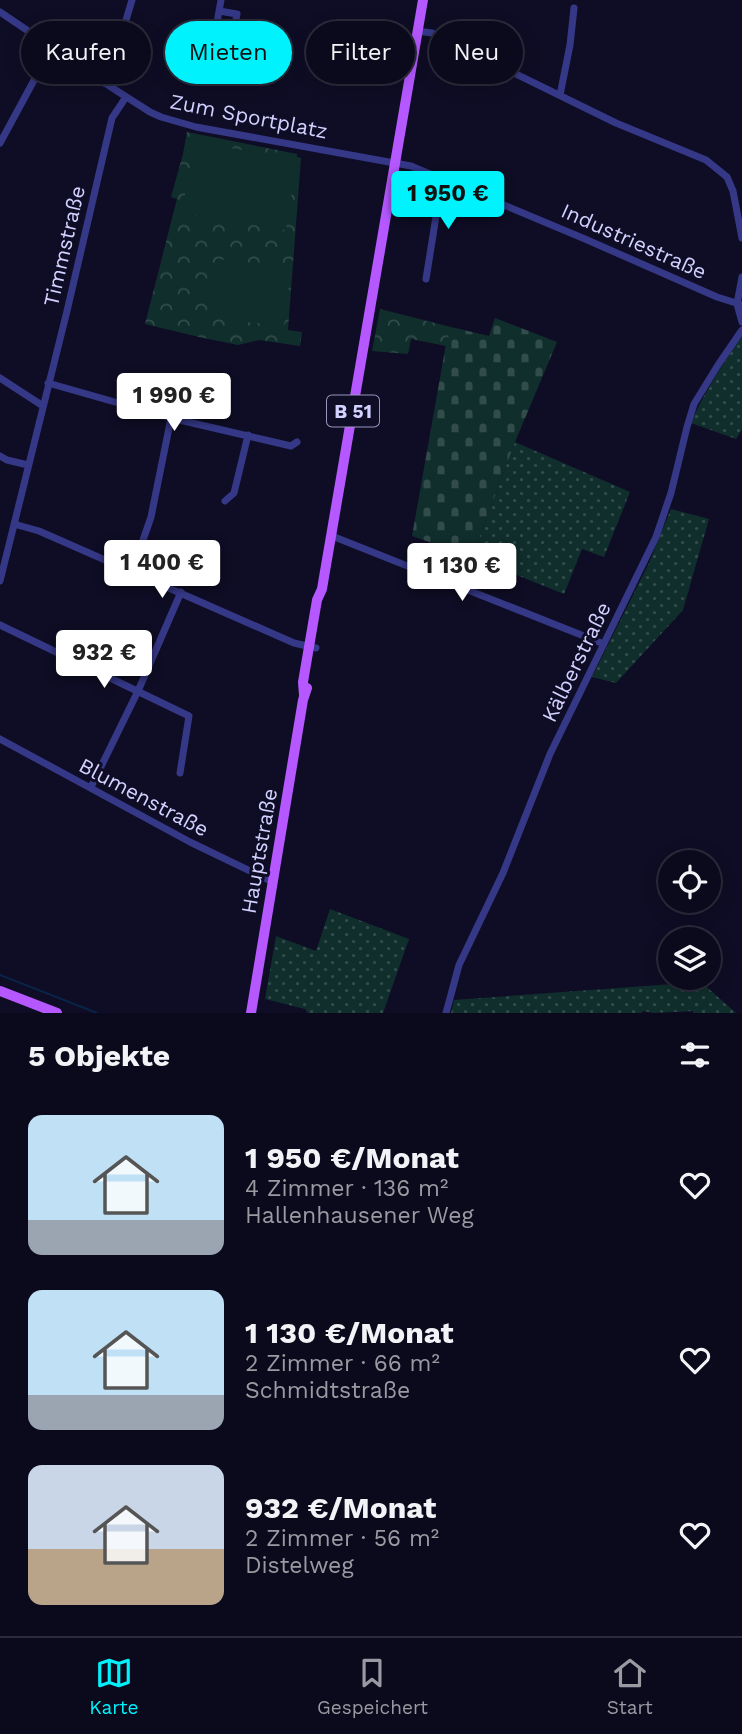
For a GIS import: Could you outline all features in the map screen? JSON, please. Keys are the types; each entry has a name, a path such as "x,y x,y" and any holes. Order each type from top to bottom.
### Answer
{"main road":[{"name":"Hauptstraße","path":"251,1013 304,695 310,683 313,647 324,602 322,589 423,0"},
{"path":"0,991 57,1013"}],"street":[{"path":"126,21 132,0"},
{"path":"219,10 221,0"},
{"path":"560,95 574,8"},
{"name":"Zum Sportplatz","path":"0,12 21,26"},
{"path":"418,31 432,33 616,123 706,160 727,177 733,191 742,238"},
{"path":"0,143 32,84"},
{"name":"Zum Sportplatz","path":"106,84 150,112 179,123 395,162"},
{"name":"Timmstraße","path":"0,580 112,118 126,97"},
{"name":"Industriestraße","path":"395,162 411,166 739,305"},
{"path":"426,279 442,179"},
{"path":"742,277 739,305 742,322"},
{"name":"Kälberstraße","path":"446,1013 464,954 503,873 550,754 656,537 671,493 694,404 742,330"},
{"path":"0,378 43,406"},
{"path":"48,383 171,418 291,446 297,442"},
{"path":"132,572 151,517 171,418"},
{"path":"225,500 234,493 248,435"},
{"path":"0,456 28,465"},
{"path":"14,524 39,531 294,643 313,647"},
{"path":"332,536 604,644"},
{"path":"90,788 138,691 181,592"},
{"path":"0,625 189,716 180,773"},
{"name":"Blumenstraße","path":"0,739 190,842 273,882"}],"green space":[{"path":"187,132 297,154 297,157 301,158 288,330 302,332 300,346 259,340 238,345 145,324 177,199 171,197"},
{"path":"194,142 297,159 286,230 182,213"},
{"path":"217,259 291,268 284,326 210,318"},
{"path":"380,309 451,327 446,346 411,339 408,354 372,351"},
{"path":"495,318 557,342 515,442 472,557 412,536 451,327 489,336"},
{"path":"742,336 742,429 736,439 691,423 708,389"},
{"path":"515,442 630,492 604,557 582,549 564,594 472,557"},
{"path":"671,509 709,519 683,610 616,683 592,677 649,563"},
{"path":"330,909 409,939 383,1013 308,1013 305,1009 265,999 276,936 316,951"},
{"path":"658,985 658,990 710,990 736,1013 451,1013 454,1000"}],"waterway":[{"path":"0,975 97,1013"}]}
